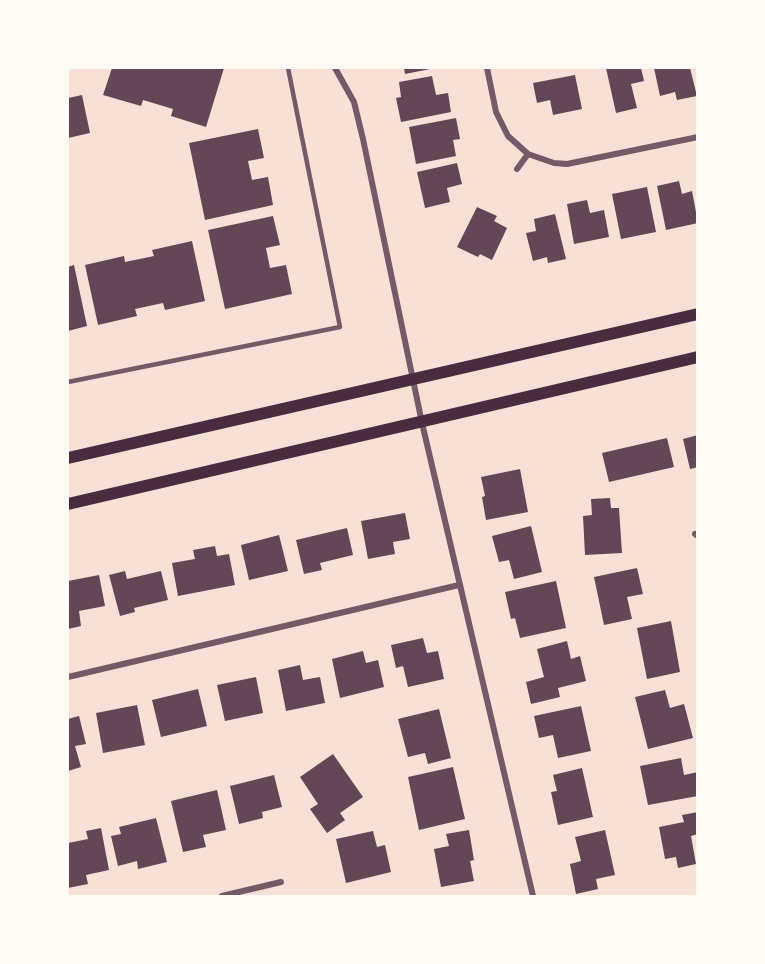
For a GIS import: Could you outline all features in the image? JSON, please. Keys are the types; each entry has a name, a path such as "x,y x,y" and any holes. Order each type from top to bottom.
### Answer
{"main road":[{"path":"68,458 698,315"},
{"path":"68,504 698,357"}],"street":[{"path":"335,68 354,102 361,130 412,379 532,897"},
{"path":"487,68 496,112 513,141 528,154 554,163 567,164 698,137"},
{"path":"517,169 528,154"},
{"path":"68,677 459,585"},
{"path":"222,897 281,882"}],"lane":[{"path":"68,382 340,327 288,68"}],"building":[{"path":"112,68 224,68 206,127 171,116 173,109 143,100 141,106 103,95"},
{"path":"404,68 430,68 430,69 405,74"},
{"path":"606,68 641,68 644,81 631,84 637,108 616,113"},
{"path":"654,68 690,68 697,96 677,100 675,92 660,96"},
{"path":"575,75 582,109 553,115 550,100 537,103 533,83"},
{"path":"432,76 436,95 448,93 451,112 401,122 396,98 401,97 399,82"},
{"path":"82,95 90,133 68,138 68,98"},
{"path":"456,118 460,139 453,140 456,156 416,164 409,127"},
{"path":"258,129 264,158 248,161 252,180 268,177 273,205 205,220 189,143"},
{"path":"457,163 462,184 447,188 450,202 425,208 417,172"},
{"path":"679,181 682,194 692,191 698,223 666,230 657,186"},
{"path":"647,187 656,232 621,239 612,194"},
{"path":"587,200 590,213 604,210 609,237 574,244 567,204"},
{"path":"477,207 497,216 494,221 507,228 492,260 480,254 478,257 457,247"},
{"path":"555,214 566,259 548,263 547,257 533,261 526,233 536,231 534,219"},
{"path":"273,216 280,245 266,248 270,268 286,265 292,294 225,309 208,230"},
{"path":"192,241 205,301 165,310 163,303 135,309 137,316 98,325 85,265 124,256 125,262 154,256 152,250"},
{"path":"74,265 87,326 68,331 68,267"},
{"path":"698,435 698,467 690,469 683,439"},
{"path":"667,438 674,467 609,482 602,453"},
{"path":"520,469 528,512 486,520 481,477"},
{"path":"610,498 611,508 619,508 622,553 585,555 583,516 592,515 591,499"},
{"path":"405,513 410,539 393,542 395,554 368,559 361,521"},
{"path":"531,526 542,572 514,579 509,560 499,562 492,536"},
{"path":"347,528 353,555 320,563 322,570 304,574 296,540"},
{"path":"279,535 288,571 249,580 241,545"},
{"path":"215,546 217,556 229,554 235,585 178,596 172,563 195,559 193,550"},
{"path":"637,568 643,594 627,597 632,619 604,625 594,577"},
{"path":"125,571 127,579 161,571 168,600 134,608 135,612 120,616 109,575"},
{"path":"99,575 105,606 79,611 81,626 68,629 68,581"},
{"path":"556,581 566,628 520,638 515,618 511,619 505,592"},
{"path":"671,621 680,672 647,679 637,628"},
{"path":"423,638 427,653 438,651 444,679 408,687 403,666 396,668 391,645"},
{"path":"567,641 571,659 580,656 586,681 558,688 560,697 531,704 526,682 544,677 537,649"},
{"path":"363,651 366,663 378,660 384,687 340,698 332,659"},
{"path":"300,665 303,680 320,677 325,703 286,711 278,670"},
{"path":"256,677 263,713 225,721 217,685"},
{"path":"198,689 207,726 161,737 152,700"},
{"path":"665,690 670,708 684,704 693,738 648,749 635,697"},
{"path":"137,705 145,745 103,753 96,713"},
{"path":"581,706 591,751 558,758 553,735 539,738 534,716"},
{"path":"439,709 451,758 428,764 425,753 408,757 398,719"},
{"path":"79,716 86,744 75,746 81,767 68,771 68,719"},
{"path":"333,754 363,797 340,813 345,820 327,833 310,809 318,804 300,777"},
{"path":"681,758 684,775 698,772 698,796 648,805 640,766"},
{"path":"453,767 465,819 419,830 408,777"},
{"path":"582,768 593,817 558,825 551,792 557,791 553,775"},
{"path":"274,775 282,807 262,812 263,818 239,824 230,786"},
{"path":"217,790 226,830 203,835 206,847 183,852 171,801"},
{"path":"698,812 698,834 691,836 696,864 678,868 676,857 665,859 659,827 684,822 682,815"},
{"path":"156,818 167,862 138,869 137,861 118,866 111,836 121,834 119,827"},
{"path":"101,828 109,870 86,875 88,884 68,888 68,843 88,839 86,831"},
{"path":"469,830 474,860 470,861 474,881 441,887 434,849 449,846 446,834"},
{"path":"605,830 615,875 596,879 598,889 576,894 570,864 581,861 575,837"},
{"path":"373,831 377,847 385,845 391,872 346,883 336,839"}]}
